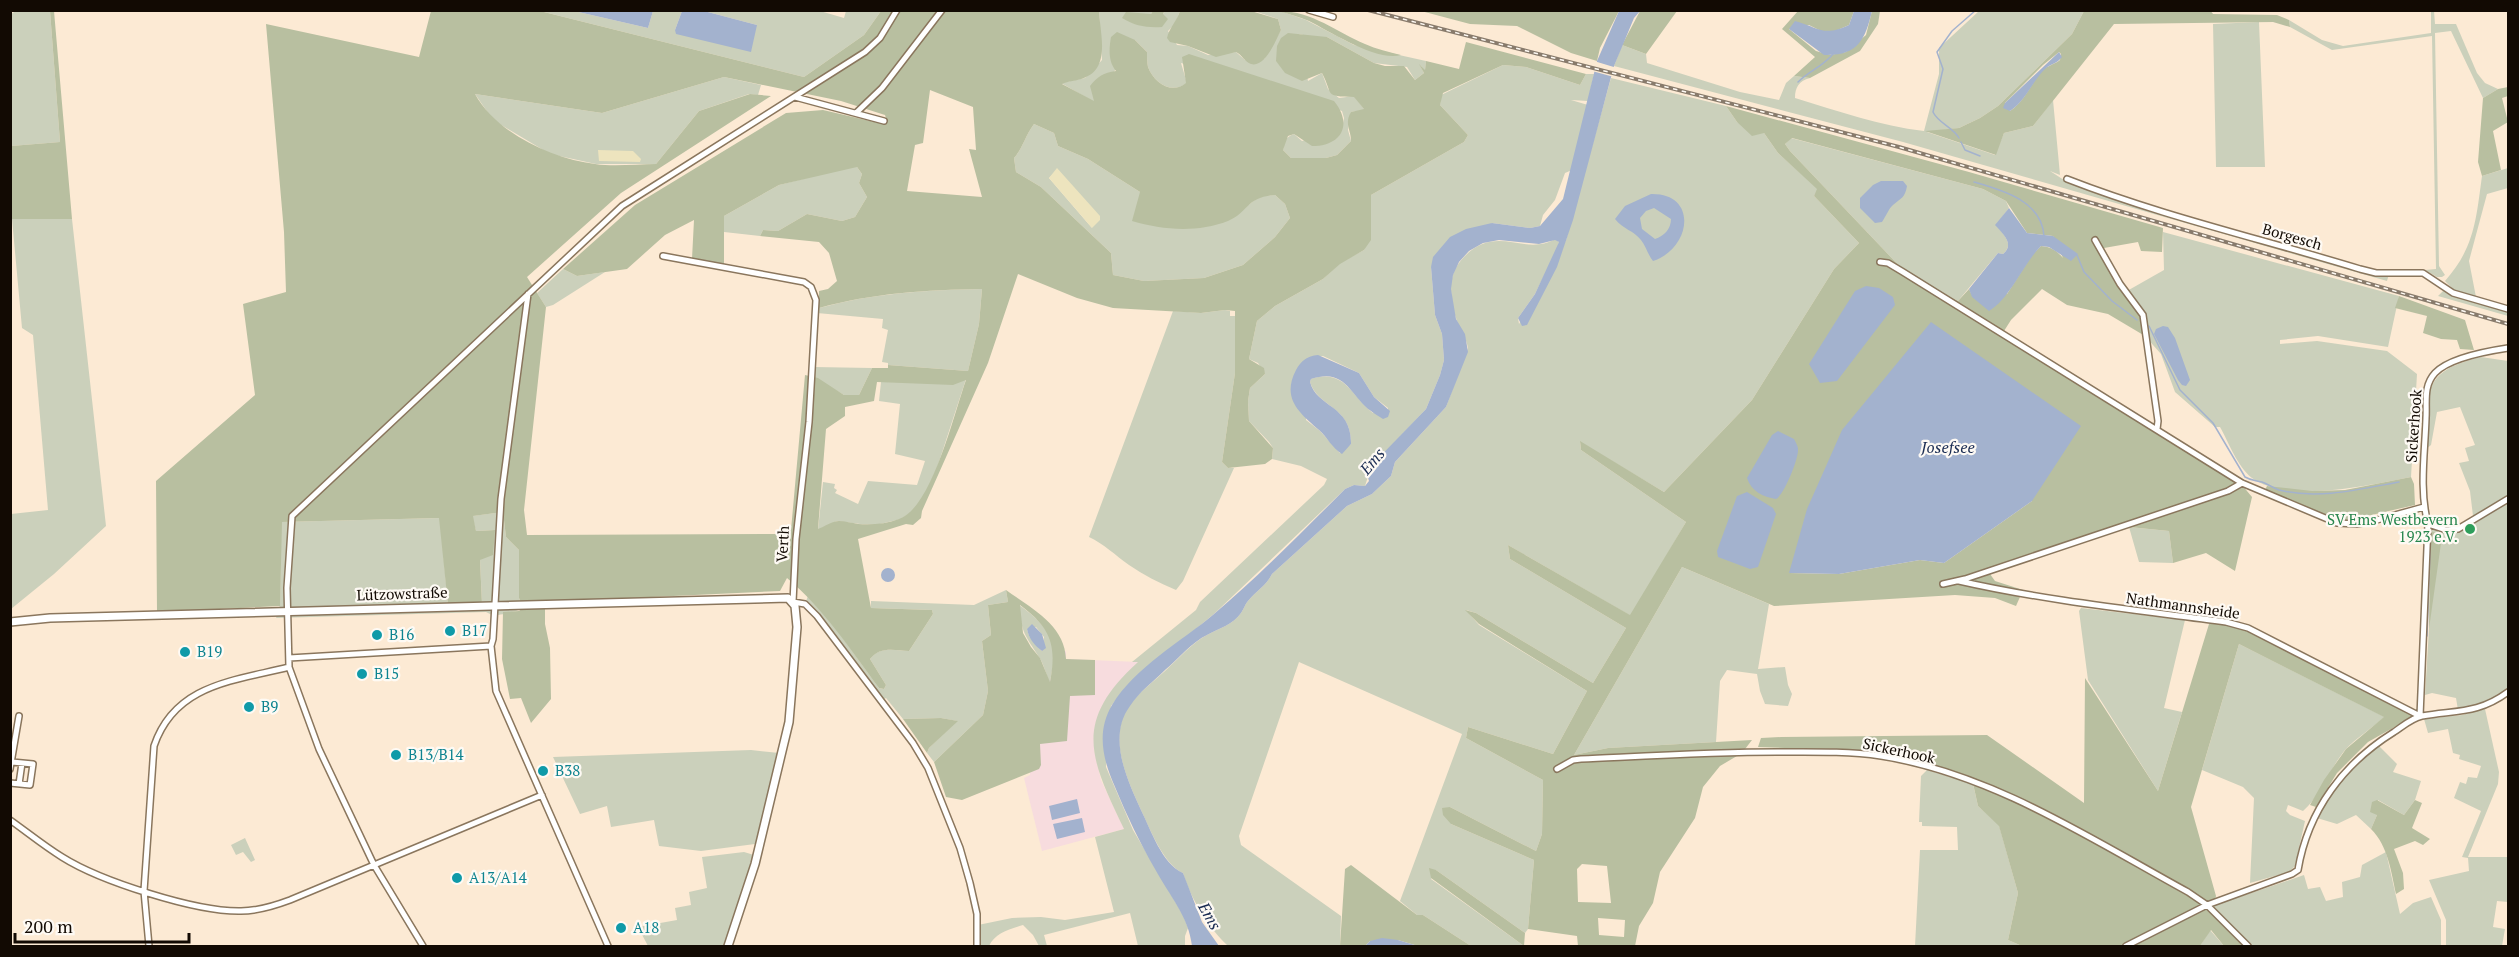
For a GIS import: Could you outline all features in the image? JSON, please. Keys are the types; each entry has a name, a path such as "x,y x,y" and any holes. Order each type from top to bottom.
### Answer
{"street":[{"path":"423,946 374,866 319,749 290,667 286,612 291,516 622,206 865,52 885,32 897,10"},
{"path":"856,113 882,88 942,10"},
{"path":"1309,10 1333,17"},
{"path":"795,97 884,121"},
{"name":"Borgesch","path":"2067,179 2098,191 2255,240 2360,269 2376,273 2408,271 2423,273 2453,293 2508,309"},
{"path":"2096,240 2120,284 2143,315 2152,366 2157,429"},
{"name":"Verth","path":"663,256 804,282 814,293 816,300 808,422 796,539 793,602 797,613 797,635 786,742 758,856 728,946"},
{"path":"1880,262 1888,263 1903,272 2242,483 2337,523 2357,524 2424,507"},
{"path":"528,294 501,499 493,639 490,646 496,691 608,946"},
{"name":"Sickerhook","path":"2420,716 2428,524 2424,507 2422,460 2426,395 2430,380 2446,365 2480,353 2508,348"},
{"name":"Nathmannsheide","path":"1943,584 2228,491 2242,483"},
{"path":"2428,524 2446,530 2458,529 2508,499"},
{"name":"Nathmannsheide","path":"1959,580 2004,591 2226,622 2248,628 2420,716"},
{"name":"Lützowstraße","path":"10,622 50,618 783,597 793,602"},
{"path":"793,602 805,604 817,616 913,743 928,768 960,848 970,883 977,914 977,946"},
{"path":"289,658 490,646"},
{"path":"149,946 144,891 154,746 167,718 179,705 206,689 290,667"},
{"path":"2126,946 2207,905 2292,874 2298,870 2309,827 2319,808 2341,776 2371,746 2420,716 2480,708 2508,692"},
{"path":"10,769 19,716"},
{"name":"Sickerhook","path":"1557,769 1573,760 1581,759 1726,752 1838,752 1882,756 1926,767 2022,801 2207,905 2248,946"},
{"path":"10,783 30,785 33,764 12,762"},
{"path":"19,784 22,763"},
{"path":"10,820 64,858 99,875 192,905 242,911 269,908 542,795"}],"shaded area":[{"path":"1066,651 1066,659 1139,662 1096,722 1094,736 1094,750 1101,780 1124,829 1042,851 1024,778 1030,775 1030,772 1038,769 1037,708 1063,652"}],"green space":[{"path":"1165,10 1163,14 1168,19 1162,27 1141,26 1122,18 1126,12 1151,14 1153,11"},
{"path":"1251,10 1280,11 1306,20 1354,45 1426,61 1425,71 1420,65 1424,73 1415,80 1407,67 1374,63 1327,37 1316,38 1299,34 1308,81 1322,73 1328,89 1339,98 1354,96 1365,110 1351,112 1348,130 1351,141 1337,155 1326,158 1291,158 1283,150 1285,142 1294,134 1302,141 1342,128 1344,118 1342,111 1181,63 1187,83 1175,88 1164,86 1151,73 1148,67 1147,52 1135,40 1094,102 1061,83 1085,78 1102,60 1099,11 1153,11 1151,14 1123,18 1163,14 1165,11 1180,11 1175,24 1168,31 1177,45 1188,46 1208,55 1236,52 1245,60 1264,59 1281,30 1278,19"},
{"path":"2210,10 2213,14 2277,15 2289,20 2290,27 2273,22 2114,24 2033,126 2004,133 1996,155 1925,131 1959,128 1998,106 2072,34 2084,11","holes":["2059,52 2060,60 2043,70 2020,102 2010,111 2005,103 2043,65"]},
{"path":"16,11 50,11 60,142 11,146 11,14"},
{"path":"50,11 54,11 72,219 12,219 11,146 60,142"},
{"path":"431,11 540,11 804,77 864,35 881,11 1099,11 1102,49 1098,66 1084,78 1062,84 1094,101 1090,86 1101,76 1116,71 1110,59 1110,50 1111,37 1117,32 1135,40 1147,52 1148,65 1154,78 1169,87 1175,88 1186,83 1182,57 1189,54 1334,101 1343,118 1341,132 1337,138 1322,145 1312,146 1294,134 1288,136 1283,150 1291,158 1326,158 1337,155 1351,141 1348,123 1351,112 1364,109 1354,97 1333,95 1322,73 1302,81 1285,73 1276,61 1277,46 1281,38 1288,33 1327,37 1374,63 1385,66 1404,66 1415,80 1424,73 1419,64 1425,70 1426,61 1459,69 1466,42 1586,74 1580,85 1526,67 1503,65 1443,93 1440,105 1468,135 1464,142 1371,195 1371,240 1364,250 1340,264 1323,279 1275,306 1257,321 1249,359 1264,368 1265,374 1250,388 1249,421 1273,448 1272,459 1265,464 1228,468 1222,462 1235,373 1235,311 1201,313 1113,308 1077,298 1018,274 988,363 922,511 921,518 913,525 906,524 858,539 871,608 932,610 933,614 909,651 883,650 870,659 886,685 884,689 879,688 825,616 787,578 780,591 545,602 545,624 550,648 551,699 531,723 521,698 510,699 502,659 503,612 519,611 523,608 519,598 519,550 506,537 503,512 473,516 476,531 495,530 493,555 480,560 482,604 448,605 439,518 282,522 280,606 157,612 156,481 255,395 243,304 286,292 284,232 266,24 419,57","holes":["724,77 841,101 885,115 887,121 883,124 823,110 786,113 635,205 563,269 577,276 627,269 665,235 694,220 692,259 724,264 724,216 779,185 857,167 862,174 859,183 867,197 855,217 842,221 807,214 778,231 763,230 760,236 819,242 829,253 837,281 828,289 819,291 819,308 900,293 982,289 979,324 968,371 888,365 888,368 872,368 859,395 844,395 818,378 805,375 791,530 784,534 527,535 524,510 546,307 527,277 621,193 771,96 750,94 699,111 656,164 603,165 561,156 527,142 497,121 484,108 475,94 602,113","930,90 973,107 976,150 969,149 982,197 907,191 915,145 923,143","1034,124 1054,133 1058,146 1088,159 1140,192 1132,221 1180,229 1216,225 1235,217 1258,199 1275,195 1285,204 1290,218 1275,237 1243,265 1204,278 1144,281 1113,275 1111,253 1041,187 1016,172 1014,158","966,380 932,479 911,511 899,519 884,523 863,524 839,521 818,529 826,429 845,416 845,407 874,401 877,382 953,385"]},
{"path":"540,11 574,11 648,28 653,11 682,11 675,30 757,25 704,11 820,11 844,18 846,11 881,11 864,35 804,77"},
{"path":"1180,11 1251,11 1278,19 1281,30 1265,58 1261,62 1251,64 1236,52 1216,57 1170,42 1167,38 1168,34"},
{"path":"1278,11 1301,14 1369,46 1401,55 1391,56 1367,50 1309,21"},
{"path":"1421,11 1619,11 1600,48 1597,61 1571,53 1517,26 1470,24"},
{"path":"1640,11 1677,11 1646,54 1622,45"},
{"path":"1798,11 1854,11 1849,25 1833,32 1823,32 1809,25 1789,29 1816,51 1830,55 1846,52 1866,35 1872,11 1880,11 1878,24 1860,51 1810,78 1794,76 1815,57 1782,29"},
{"path":"1979,11 2084,11 2072,34 1998,106 1959,128 1927,132 1995,155 2004,133 2033,126 2053,100 2060,175 2050,171 2067,182 2254,241 2389,274 2387,281 1903,142 1614,66 1622,45 1646,54 1647,63 1740,92 1779,100 1786,83 1794,76 1810,78 1798,85 1795,98 1875,122 1924,131 1939,74 1939,48"},
{"path":"2431,11 2434,11 2435,24 2456,24 2477,73 2485,83 2498,89 2483,98 2451,31 2435,33 2439,266 2445,275 2442,277 2437,277 2425,270 2436,269 2432,36 2332,50 2290,27 2289,20 2322,40 2343,46 2431,33"},
{"path":"2259,22 2265,167 2216,167 2213,24"},
{"path":"1503,65 1526,67 1580,85 1586,74 1594,74 1588,101 1571,100 1588,105 1572,170 1565,173 1555,200 1543,215 1540,226 1530,228 1492,223 1431,267 1435,315 1442,334 1444,360 1426,409 1371,467 1365,486 1354,485 1345,489 1215,613 1125,688 1111,706 1106,767 1133,830 1183,915 1188,928 1185,946 1138,946 1130,913 1044,935 1047,946 1039,946 1033,935 1023,925 999,935 989,946 977,946 978,925 1012,918 1041,917 1065,920 1114,912 1095,837 1124,829 1096,761 1094,741 1096,722 1103,703 1117,683 1138,662 1132,662 1196,610 1200,602 1324,485 1327,479 1301,466 1272,459 1273,448 1249,421 1250,388 1265,374 1258,363 1249,359 1257,321 1275,306 1323,279 1340,263 1364,250 1371,231 1371,195 1464,142 1468,135 1440,105 1441,95","holes":["1323,356 1359,373 1374,397 1388,408 1388,414 1373,413 1340,380 1323,377 1311,379 1310,382 1314,391 1341,415 1350,431 1351,444 1340,453 1320,431 1306,420 1307,358"]},
{"path":"724,77 761,85 758,95 749,94 699,111 656,164 596,164 550,154 493,120 475,94 602,113"},
{"path":"1611,78 1726,106 1737,122 1764,133 1778,153 1818,189 1814,196 1859,243 1834,269 1752,400 1664,492 1580,442 1581,450 1686,522 1631,616 1508,545 1510,559 1626,628 1593,683 1476,613 1466,610 1479,625 1587,691 1553,754 1468,727 1466,738 1543,780 1542,834 1536,851 1450,807 1451,824 1534,860 1528,929 1525,933 1436,870 1431,879 1524,946 1471,946 1423,915 1417,915 1400,901 1462,734 1299,662 1239,836 1241,845 1341,916 1340,946 1228,946 1201,912 1183,873 1176,869 1164,855 1149,827 1125,772 1119,744 1123,718 1137,696 1185,652 1201,638 1234,620 1272,574 1347,506 1372,494 1391,476 1395,462 1446,407 1468,348 1455,315 1451,291 1452,277 1464,257 1476,247 1488,242 1532,245 1544,244 1555,239 1559,242 1558,247 1535,294 1518,318 1519,324 1566,240"},
{"path":"2508,87 2508,96 2502,98 2508,122 2493,131 2501,170 2482,176 2478,162 2483,98 2498,89"},
{"path":"1726,106 2163,228 2162,252 2141,251 2138,242 2104,248 2123,285 2147,315 2145,336 2108,314 2067,305 2042,289 2011,320 2004,331 2237,479 2252,497 2235,571 2206,553 2173,563 2169,531 2129,527 1990,574 1995,581 2023,590 2016,606 1995,598 1955,595 1774,606 1682,567 1574,755 1608,748 1752,740 1742,753 1720,766 1703,787 1695,818 1660,872 1653,903 1639,926 1635,946 1578,946 1577,936 1528,929 1534,860 1451,824 1443,815 1442,808 1450,807 1536,851 1542,834 1543,780 1466,738 1468,727 1553,754 1587,691 1479,624 1465,610 1476,613 1593,683 1626,628 1510,559 1508,545 1630,615 1686,522 1581,450 1580,441 1664,492 1752,400 1834,269 1859,243 1814,196 1817,189 1778,153 1764,133 1752,136 1737,122","holes":["1792,138 1983,189 2006,201 2027,233 2053,236 2063,258 2053,249 2041,246 2032,255 2007,294 1973,297 1969,289 1958,301 1905,272 1785,144","2032,501 1944,563 1920,560 1839,574 1789,573","1582,864 1607,866 1611,903 1578,902 1577,869","1598,918 1625,920 1624,937 1599,935"]},
{"path":"1034,124 1054,133 1058,146 1088,159 1140,192 1229,220 1260,196 1275,195 1285,204 1290,218 1275,237 1243,265 1204,278 1144,281 1113,275 1111,253 1041,187 1016,172 1014,158","holes":["1056,171 1092,228 1049,178"]},
{"path":"1791,138 1983,189 2006,201 2009,208 1996,225 2007,239 2008,247 2003,254 1998,253 1958,301 1905,272 1790,151 1785,144"},
{"path":"857,167 862,174 859,183 867,197 855,217 842,221 807,214 778,231 763,230 760,236 724,232 724,216 779,185"},
{"path":"2508,168 2508,188 2487,194 2469,261 2476,297 2455,291 2445,281 2463,256 2468,244 2476,219 2482,176"},
{"path":"12,219 72,219 106,526 54,574 11,609 11,514 48,510 33,335 22,328"},
{"path":"2163,232 2399,296 2388,347 2318,336 2280,340 2280,344 2317,341 2387,351 2417,374 2411,477 2352,488 2307,491 2267,486 2252,478 2238,461 2220,427 2215,427 2175,392 2161,354 2145,336 2127,291 2164,270"},
{"path":"563,269 577,276 605,272 553,305 546,307 537,293"},
{"path":"982,289 979,324 968,371 888,365 882,362 888,330 882,328 883,319 817,313 819,308 880,296 920,291"},
{"path":"2444,290 2460,298 2508,312 2508,316 2438,296"},
{"path":"2399,296 2465,320 2474,350 2460,349 2457,340 2441,339 2423,333 2427,316 2395,308"},
{"path":"1173,311 1201,313 1230,311 1230,316 1235,316 1235,373 1222,462 1228,468 1234,468 1183,581 1176,590 1140,572 1089,537"},
{"name":"SV Ems Westbevern 1923 e.V.","path":"2481,357 2508,361 2508,688 2493,700 2458,710 2456,698 2432,693 2425,695 2431,522 2449,527 2473,516 2470,491 2459,463 2469,461 2465,448 2475,445 2460,407 2437,412 2431,445 2426,449 2427,414 2431,388 2437,378 2446,370"},
{"path":"814,367 872,368 859,395 844,395 813,377"},
{"path":"966,379 937,468 916,509 901,519 880,524 837,521 818,530 823,482 835,484 834,488 837,490 835,493 858,504 868,481 917,485 925,461 895,454 900,404 879,401 881,382"},
{"path":"2411,477 2414,484 2415,505 2341,522 2265,490 2267,486 2312,491 2345,490"},
{"path":"503,512 506,537 519,550 519,598 523,608 521,609 494,616 486,612 276,618 280,605 281,522 440,518 448,605 482,603 480,560 494,530 476,531 472,516"},
{"path":"2129,527 2169,531 2173,563 2139,562"},
{"path":"2431,531 2442,536 2429,629"},
{"path":"1682,567 1769,604 1758,669 1785,667 1792,694 1788,706 1765,704 1757,674 1727,670 1720,681 1716,742 1608,748 1574,755"},
{"path":"1006,590 1008,602 988,605 991,635 982,641 988,691 983,715 934,762 927,753 929,748 957,721 941,718 903,719 886,698 881,701 805,604 808,596 829,619 879,688 884,689 886,685 870,659 882,650 909,651 933,614 932,610 871,608 871,601 974,605"},
{"path":"1006,590 1045,618 1060,636 1066,659 1095,660 1095,695 1070,696 1067,741 1040,744 1041,765 1039,769 962,800 946,797 934,762 983,715 988,691 982,641 991,635 988,605 1008,602","holes":["1020,605 1045,630 1052,647 1050,682 1040,658 1023,633"]},
{"path":"1019,605 1043,626 1051,639 1054,661 1050,683 1041,660 1024,633","holes":["1036,627 1044,637 1042,651 1033,641 1027,629"]},
{"path":"2081,608 2185,620 2164,708 2182,712 2158,791 2088,680 2079,611"},
{"path":"2226,616 2244,628 2414,716 2368,742 2337,773 2316,807 2310,805 2346,749 2384,717 2239,644 2191,807 2216,896 2213,906 2252,946 2224,946 2211,930 2200,946 2022,946 2008,940 2018,893 1999,826 1978,806 1972,779 1919,762 1863,751 1758,747 1761,738 1987,735 2084,803 2085,678 2158,791 2209,624"},
{"path":"2239,644 2385,717 2345,750 2314,799 2303,811 2288,805 2286,811 2290,815 2305,821 2295,866 2289,872 2250,883 2254,798 2243,787 2202,770"},
{"path":"2485,709 2499,772 2498,784 2468,857 2508,857 2508,902 2497,901 2493,927 2505,929 2502,946 2446,946 2446,920 2429,880 2469,871 2468,858 2462,857 2481,811 2454,798 2460,782 2466,784 2468,777 2477,778 2481,766 2459,759 2460,755 2453,753 2448,729 2428,733 2424,719 2462,715"},
{"path":"941,718 958,721 929,748 927,753 903,719"},
{"path":"2378,745 2397,764 2393,772 2421,781 2415,800 2404,815 2378,800 2377,815 2371,829 2356,815 2337,824 2317,818 2343,777"},
{"path":"751,750 779,753 759,838 755,844 701,851 659,846 654,820 611,827 607,806 580,814 553,757"},
{"path":"1927,770 1973,784 1978,806 1999,825 2018,893 2008,940 2022,946 1915,946 1920,850 1958,850 1957,827 1922,826 1922,822 1919,822 1921,776"},
{"path":"2377,800 2404,815 2415,800 2422,803 2412,828 2430,839 2423,845 2415,841 2394,849 2403,873 2404,889 2396,894 2385,851 2371,829 2377,815 2370,812 2372,802"},
{"path":"245,838 255,860 251,862 243,852 236,855 231,845"},
{"path":"744,852 754,855 724,946 648,946 638,927 677,920 675,908 691,905 689,892 707,888 702,857"},
{"path":"2386,852 2400,914 2413,903 2431,897 2441,920 2441,946 2252,946 2213,906 2304,875 2308,889 2320,887 2326,901 2343,897 2342,882 2360,877 2362,865"},
{"path":"1351,865 1417,915 1423,915 1471,946 1418,946 1398,940 1370,941 1365,946 1340,946 1345,869"},
{"path":"1429,868 1436,870 1525,933 1524,946 1431,878"},
{"path":"2210,930 2224,946 2200,946"}],"sand":[{"path":"598,150 633,151 641,159 640,162 599,161"},
{"path":"1057,168 1100,216 1100,220 1092,228 1049,178"}],"water":[{"path":"574,11 653,11 648,28"},
{"path":"682,11 704,11 757,25 751,52 676,34 675,30"},
{"path":"1619,11 1640,11 1634,18 1614,66 1573,220 1557,267 1527,325 1522,326 1518,318 1535,294 1559,242 1555,240 1539,244 1499,240 1483,243 1469,251 1459,262 1453,275 1451,289 1456,319 1465,334 1468,352 1446,407 1395,462 1391,476 1372,494 1347,506 1272,574 1234,620 1201,638 1185,651 1138,696 1123,718 1120,744 1130,785 1158,846 1169,862 1183,873 1202,922 1219,946 1192,946 1183,916 1139,839 1111,777 1103,746 1107,715 1122,691 1133,679 1231,599 1345,489 1354,485 1365,486 1369,481 1366,471 1426,409 1444,360 1442,334 1435,315 1431,267 1433,257 1450,237 1466,229 1492,223 1530,228 1540,226 1563,199 1597,61"},
{"path":"1854,11 1872,11 1863,38 1845,53 1824,55 1789,29 1795,21 1827,31 1840,29 1849,25"},
{"path":"2059,52 2062,57 2043,71 2016,107 2010,111 2003,108 2005,103"},
{"path":"1881,181 1903,181 1907,186 1904,195 1892,206 1882,222 1875,223 1860,208 1860,198 1873,185"},
{"path":"1651,194 1666,196 1677,202 1683,212 1682,234 1666,255 1653,261 1641,240 1615,219 1625,206","holes":["1654,208 1671,219 1666,232 1655,239 1642,229 1640,218 1646,211"]},
{"path":"2009,208 2027,233 2053,236 2078,254 2071,261 2049,247 2041,246 2010,290 1997,306 1989,311 1972,297 1969,289 1998,253 2003,254 2008,247 2006,239 1995,225"},
{"path":"1866,286 1879,288 1893,297 1895,305 1837,381 1820,383 1809,364 1855,291"},
{"name":"Josefsee","path":"1931,322 2081,426 2032,501 1944,563 1920,560 1839,574 1789,573 1807,509 1842,430"},
{"path":"2163,326 2168,327 2175,338 2190,380 2186,386 2178,380 2154,334 2156,329"},
{"path":"1318,355 1359,373 1374,397 1390,411 1388,417 1383,419 1364,405 1340,380 1323,376 1311,379 1314,391 1340,414 1350,431 1351,444 1342,454 1305,418 1292,397 1292,380 1296,370 1302,362"},
{"path":"1778,431 1794,439 1798,449 1790,476 1783,491 1776,499 1758,493 1747,478 1772,435"},
{"path":"1747,492 1773,508 1776,514 1758,567 1750,569 1718,557 1717,551 1737,496"},
{"path":"885,568 891,568 895,575 891,582 885,582 881,578 881,572"},
{"path":"1032,624 1042,634 1046,648 1042,651 1029,636 1027,629"},
{"path":"1077,799 1080,813 1052,820 1049,806"},
{"path":"1082,818 1085,832 1057,839 1053,824"},
{"path":"1382,938 1418,946 1365,946 1370,941"}],"pier":[{"path":"1594,61 1617,68 1614,77 1592,71"}],"waterway":[{"path":"1959,138 1933,112 1943,69 1937,52 1952,31 1976,10"},
{"path":"1798,82 1834,53"},
{"path":"1961,142 1965,150 1980,156"},
{"path":"1974,182 2019,199 2036,214 2042,224 2044,236"},
{"path":"2077,255 2084,272 2112,301 2137,320"},
{"path":"2149,326 2180,390 2213,423 2245,477 2279,490 2309,494 2355,490 2399,482"},
{"path":"2427,636 2430,549"}],"railway":[{"path":"1368,10 1899,147 2508,324"}],"place":[{"name":"SV Ems Westbevern 1923 e.V.","path":"2470,529"},
{"name":"B17","path":"450,631"},
{"name":"B16","path":"377,635"},
{"name":"B19","path":"185,652"},
{"name":"B15","path":"362,674"},
{"name":"B9","path":"249,707"},
{"name":"B13/B14","path":"396,755"},
{"name":"B38","path":"543,771"},
{"name":"A13/A14","path":"457,878"},
{"name":"A18","path":"621,928"}],"water label":[{"name":"Ems","path":"1372,461"},
{"name":"Ems","path":"1210,916"}]}
